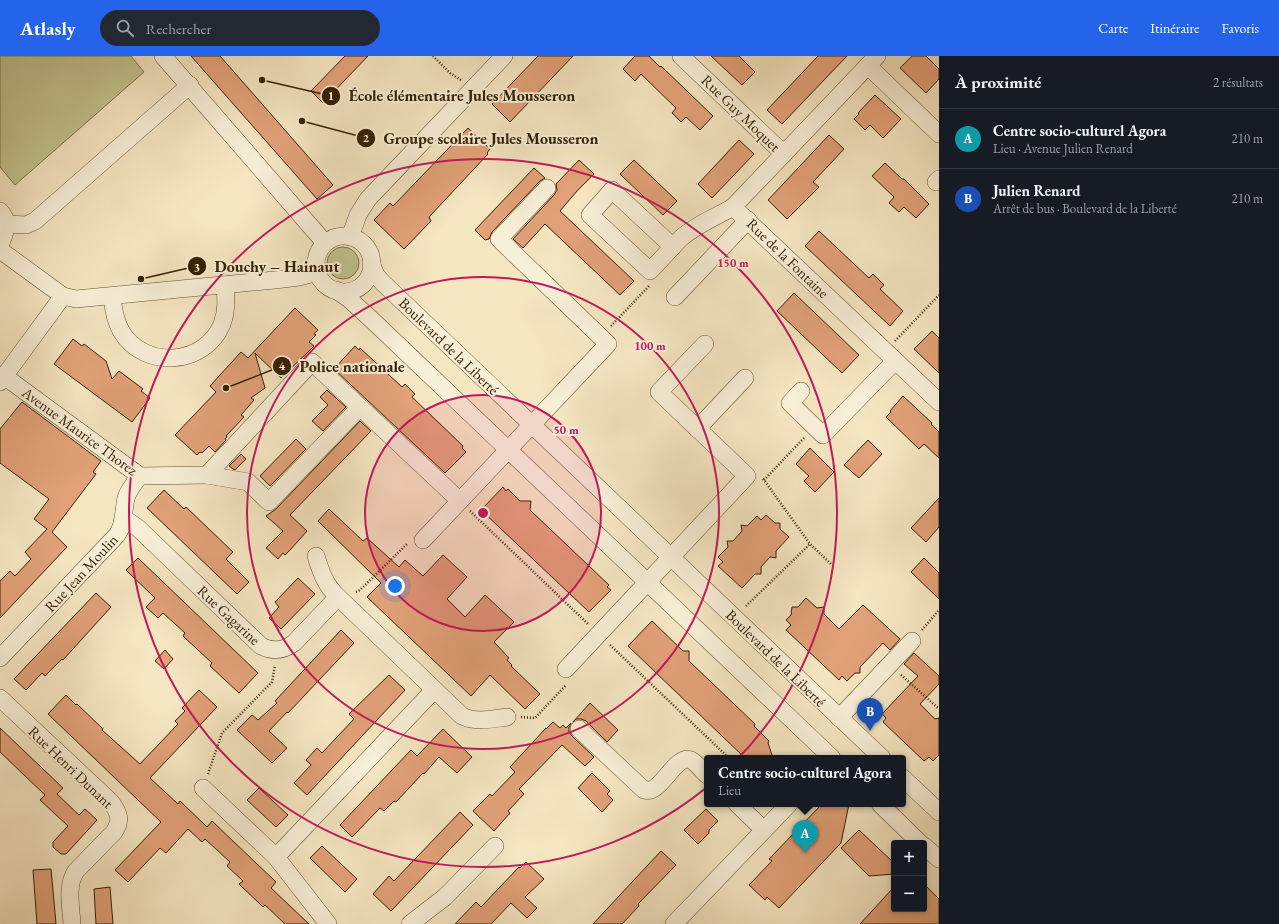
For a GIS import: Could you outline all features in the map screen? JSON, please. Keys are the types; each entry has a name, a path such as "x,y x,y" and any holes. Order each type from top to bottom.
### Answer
{"street":[{"path":"163,56 190,85 325,243"},
{"path":"350,237 358,215 368,199 504,56"},
{"name":"Rue Guy Moquet","path":"681,56 784,154"},
{"name":"Rue Guy Moquet","path":"734,207 872,61 939,134"},
{"path":"0,245 4,236 3,218 26,225 35,221 190,85"},
{"path":"423,540 608,344 499,239 547,188"},
{"path":"650,272 590,215 612,190 673,247"},
{"name":"Rue de la Fontaine","path":"650,272 680,240 695,228 734,207 939,402"},
{"path":"675,297 748,220"},
{"path":"336,290 348,291 359,287 367,278 370,271 370,255 366,248 361,242 350,237 335,237 325,243 320,249 316,264 321,279 326,285 349,299 362,310 829,755"},
{"path":"0,250 63,296 76,299 292,278 318,272"},
{"name":"Boulevard de la Liberté","path":"371,263 376,275 382,282 879,755"},
{"path":"112,296 117,323 125,338 131,344 152,356 177,359 189,356 200,350 213,340 218,333 226,310 225,285"},
{"path":"2,379 63,296"},
{"path":"566,669 747,476 659,392 705,344"},
{"path":"801,392 790,403 823,435 890,356"},
{"path":"207,476 312,362 460,501"},
{"path":"697,429 746,378"},
{"name":"Avenue Maurice Thorez","path":"2,379 140,476 207,476 248,482 269,502 360,407"},
{"name":"Rue Jean Moulin","path":"0,658 117,535 122,526 128,492 140,476"},
{"name":"Rue Gagarine","path":"124,518 138,528 261,646 271,650 284,649 294,643 338,597"},
{"path":"316,556 323,577 328,586 338,597 462,716 477,720 507,717"},
{"path":"840,718 912,641"},
{"path":"276,857 434,690"},
{"name":"Rue Henri Dunant","path":"0,698 110,802 116,809 118,815 117,827 114,832 72,877 70,891 72,924"},
{"path":"579,729 644,790 649,792 654,789 683,760 690,760 704,772"},
{"path":"906,781 939,812"},
{"path":"203,788 276,857 328,924"},
{"path":"740,807 764,830"},
{"path":"674,924 786,807"},
{"path":"883,807 917,840"},
{"path":"410,924 445,897 495,846"},
{"path":"927,848 939,858"}],"path":[{"path":"433,56 450,73 473,88"},
{"path":"608,344 611,326 655,279 650,272"},
{"path":"890,356 939,295"},
{"path":"764,480 814,427"},
{"path":"747,476 764,480 810,544 832,565"},
{"path":"338,597 360,590 414,538 423,540"},
{"path":"734,617 810,544"},
{"path":"912,641 939,610"},
{"path":"203,788 222,733 272,682 278,650"},
{"path":"890,665 939,709"},
{"path":"507,717 535,718 566,685 566,669"}],"green space":[{"path":"0,56 131,56 144,72 15,185 0,167"},
{"path":"340,247 346,247 355,251 359,263 355,275 346,279 340,279 331,275 327,266 327,260 331,251"}],"building":[{"path":"191,56 220,56 333,185 317,199"},
{"path":"345,56 368,56 323,103 311,91"},
{"path":"538,56 573,56 510,122 492,104"},
{"path":"635,56 649,56 713,116 700,130 686,117 681,122 672,113 676,108 641,74 635,81 623,69"},
{"path":"711,56 739,56 755,72 742,85"},
{"path":"818,56 847,56 782,124 767,110"},
{"path":"912,56 926,56 939,69 939,79 926,93 900,68"},
{"path":"875,95 901,119 883,138 870,125 865,130 854,119"},
{"path":"468,128 490,149 487,153 488,154 429,217 431,221 404,249 374,220 390,203 393,206"},
{"path":"829,135 844,149 813,182 819,187 787,219 768,200"},
{"path":"739,140 754,154 712,198 698,184"},
{"path":"579,160 594,174 560,211 634,281 620,295 545,224 523,248 513,239 554,195 557,190 556,184"},
{"path":"634,160 677,201 663,215 620,174"},
{"path":"885,163 902,179 904,179 929,204 916,218 904,207 899,212 889,203 894,197 872,176"},
{"path":"534,168 545,178 540,181 492,232 489,239 485,240 475,230"},
{"path":"819,231 869,278 873,274 884,285 880,289 903,311 890,326 805,246"},
{"path":"794,293 859,355 842,373 777,311"},
{"path":"295,308 318,330 314,334 316,335 309,342 314,346 281,378 255,353 265,388 251,398 254,400 241,415 244,417 226,436 226,440 215,452 209,446 202,453 200,452 197,455 175,435 216,392 210,386 241,352 248,358"},
{"path":"932,331 939,338 939,373 914,349"},
{"path":"73,339 82,346 84,344 106,361 112,379 119,371 143,389 141,391 150,398 132,422 54,364"},
{"path":"355,346 359,350 360,348 402,387 405,384 415,394 412,397 463,446 462,448 466,452 445,473 334,369"},
{"path":"327,390 346,407 323,431 312,421 328,405 320,397"},
{"path":"903,396 932,423 931,424 939,432 939,458 924,444 919,449 886,417"},
{"path":"22,402 101,461 93,472 96,474 52,532 67,547 0,618 0,581 10,571 15,576 31,559 25,552 47,529 34,519 49,499 0,463 0,429"},
{"path":"360,421 371,431 290,515 307,531 285,555 283,553 278,559 266,548 283,531 266,516 276,509"},
{"path":"296,439 306,449 270,486 260,476"},
{"path":"868,440 882,454 859,478 844,465"},
{"path":"810,448 834,472 815,492 804,481 809,476 796,464"},
{"path":"241,454 246,459 235,470 229,466"},
{"path":"503,487 506,491 508,489 520,501 531,501 530,510 609,585 607,587 611,590 589,612 481,510"},
{"path":"164,490 184,509 186,507 233,552 226,559 249,582 237,594 147,508"},
{"path":"939,498 939,527 926,542 911,528"},
{"path":"329,509 363,541 367,538 399,567 405,560 423,576 443,555 467,577 447,599 465,617 485,595 514,622 494,642 509,658 507,660 512,665 511,666 540,694 525,709 490,675 471,696 367,597 381,583 318,521"},
{"path":"766,515 775,523 780,523 780,529 789,537 776,551 776,558 770,557 761,567 761,574 755,574 742,588 718,566 723,562 718,557 728,547 727,541 733,541 742,531 741,525 747,526 757,516 761,520"},
{"path":"138,558 258,673 239,693 210,666 212,663 183,636 185,633 163,613 158,618 146,607 155,598 126,570"},
{"path":"924,558 939,573 939,599 911,572"},
{"path":"298,578 315,594 281,629 269,618 279,607 275,602"},
{"path":"96,593 111,607 63,660 62,659 45,676 42,673 26,690 14,679"},
{"path":"806,598 817,608 824,607 824,614 839,629 863,605 900,639 890,650 883,643 860,667 860,673 855,673 847,681 842,676 839,680 786,630 791,625 786,620 791,615 792,607 798,607"},
{"path":"652,621 683,651 689,651 689,661 755,724 754,726 769,741 768,743 772,755 742,755 628,646"},
{"path":"341,630 354,643 269,731 287,748 272,763 237,730 252,715 258,720 277,703 275,701"},
{"path":"165,650 173,659 164,669 155,661"},
{"path":"914,653 939,676 939,684 920,704 935,719 939,718 939,755 933,761 929,757 924,761 883,722 886,718 882,714 918,676 904,664"},
{"path":"389,675 405,690 307,795 294,783 311,765 306,760 317,748 322,753 354,719 349,714"},
{"path":"199,690 217,707 150,778 178,804 180,801 207,827 212,821 276,882 271,888 309,924 285,924 265,905 263,907 239,884 243,881 227,866 230,862 205,839 202,842 188,829 166,853 160,848 128,882 115,870 161,822 48,714 66,695 140,764 178,724 175,721 185,711 182,708"},
{"path":"590,703 618,730 607,742 586,721 576,719 573,722"},
{"path":"553,722 560,728 563,725 566,728 571,723 569,732 594,757 585,766 562,745 519,789 524,794 508,811 510,813 494,831 473,811 490,794 492,796 515,772 510,767"},
{"path":"0,728 63,788 57,794 79,815 85,809 97,820 66,854 61,854 53,847 53,842 68,826 40,800 45,795 0,752"},
{"path":"443,729 472,757 457,773 439,757 396,802 394,801 384,811 380,808 352,837 340,825 411,750 417,756"},
{"path":"592,773 610,791 607,794 613,800 602,812 578,788"},
{"path":"259,788 288,815 276,827 247,800"},
{"path":"819,807 848,807 841,843 779,908 767,897 765,900 749,885 772,861 769,859"},
{"path":"706,809 718,821 698,844 684,830"},
{"path":"460,812 473,825 391,911 373,894 389,876 394,881"},
{"path":"859,830 891,860 891,874 869,876 841,848"},
{"path":"322,846 357,879 345,892 310,858"},
{"path":"661,851 676,865 638,904 639,906 622,924 593,924"},
{"path":"526,862 544,879 525,897 537,908 527,918 511,903 491,924 455,924 476,902 481,907 519,867 520,868"},
{"path":"51,869 56,924 37,924 33,870"},
{"path":"110,887 113,924 96,924 94,889"},
{"path":"927,887 939,899 939,924 860,924 891,890 891,912 927,912"}],"place":[{"name":"École élémentaire Jules Mousseron","path":"262,80"},
{"name":"Groupe scolaire Jules Mousseron","path":"302,121"},
{"name":"Douchy – Hainaut","path":"141,279"},
{"name":"Police nationale","path":"226,388"},
{"name":"Julien Renard","path":"870,731"},
{"name":"Centre socio-culturel Agora","path":"805,853"}]}
